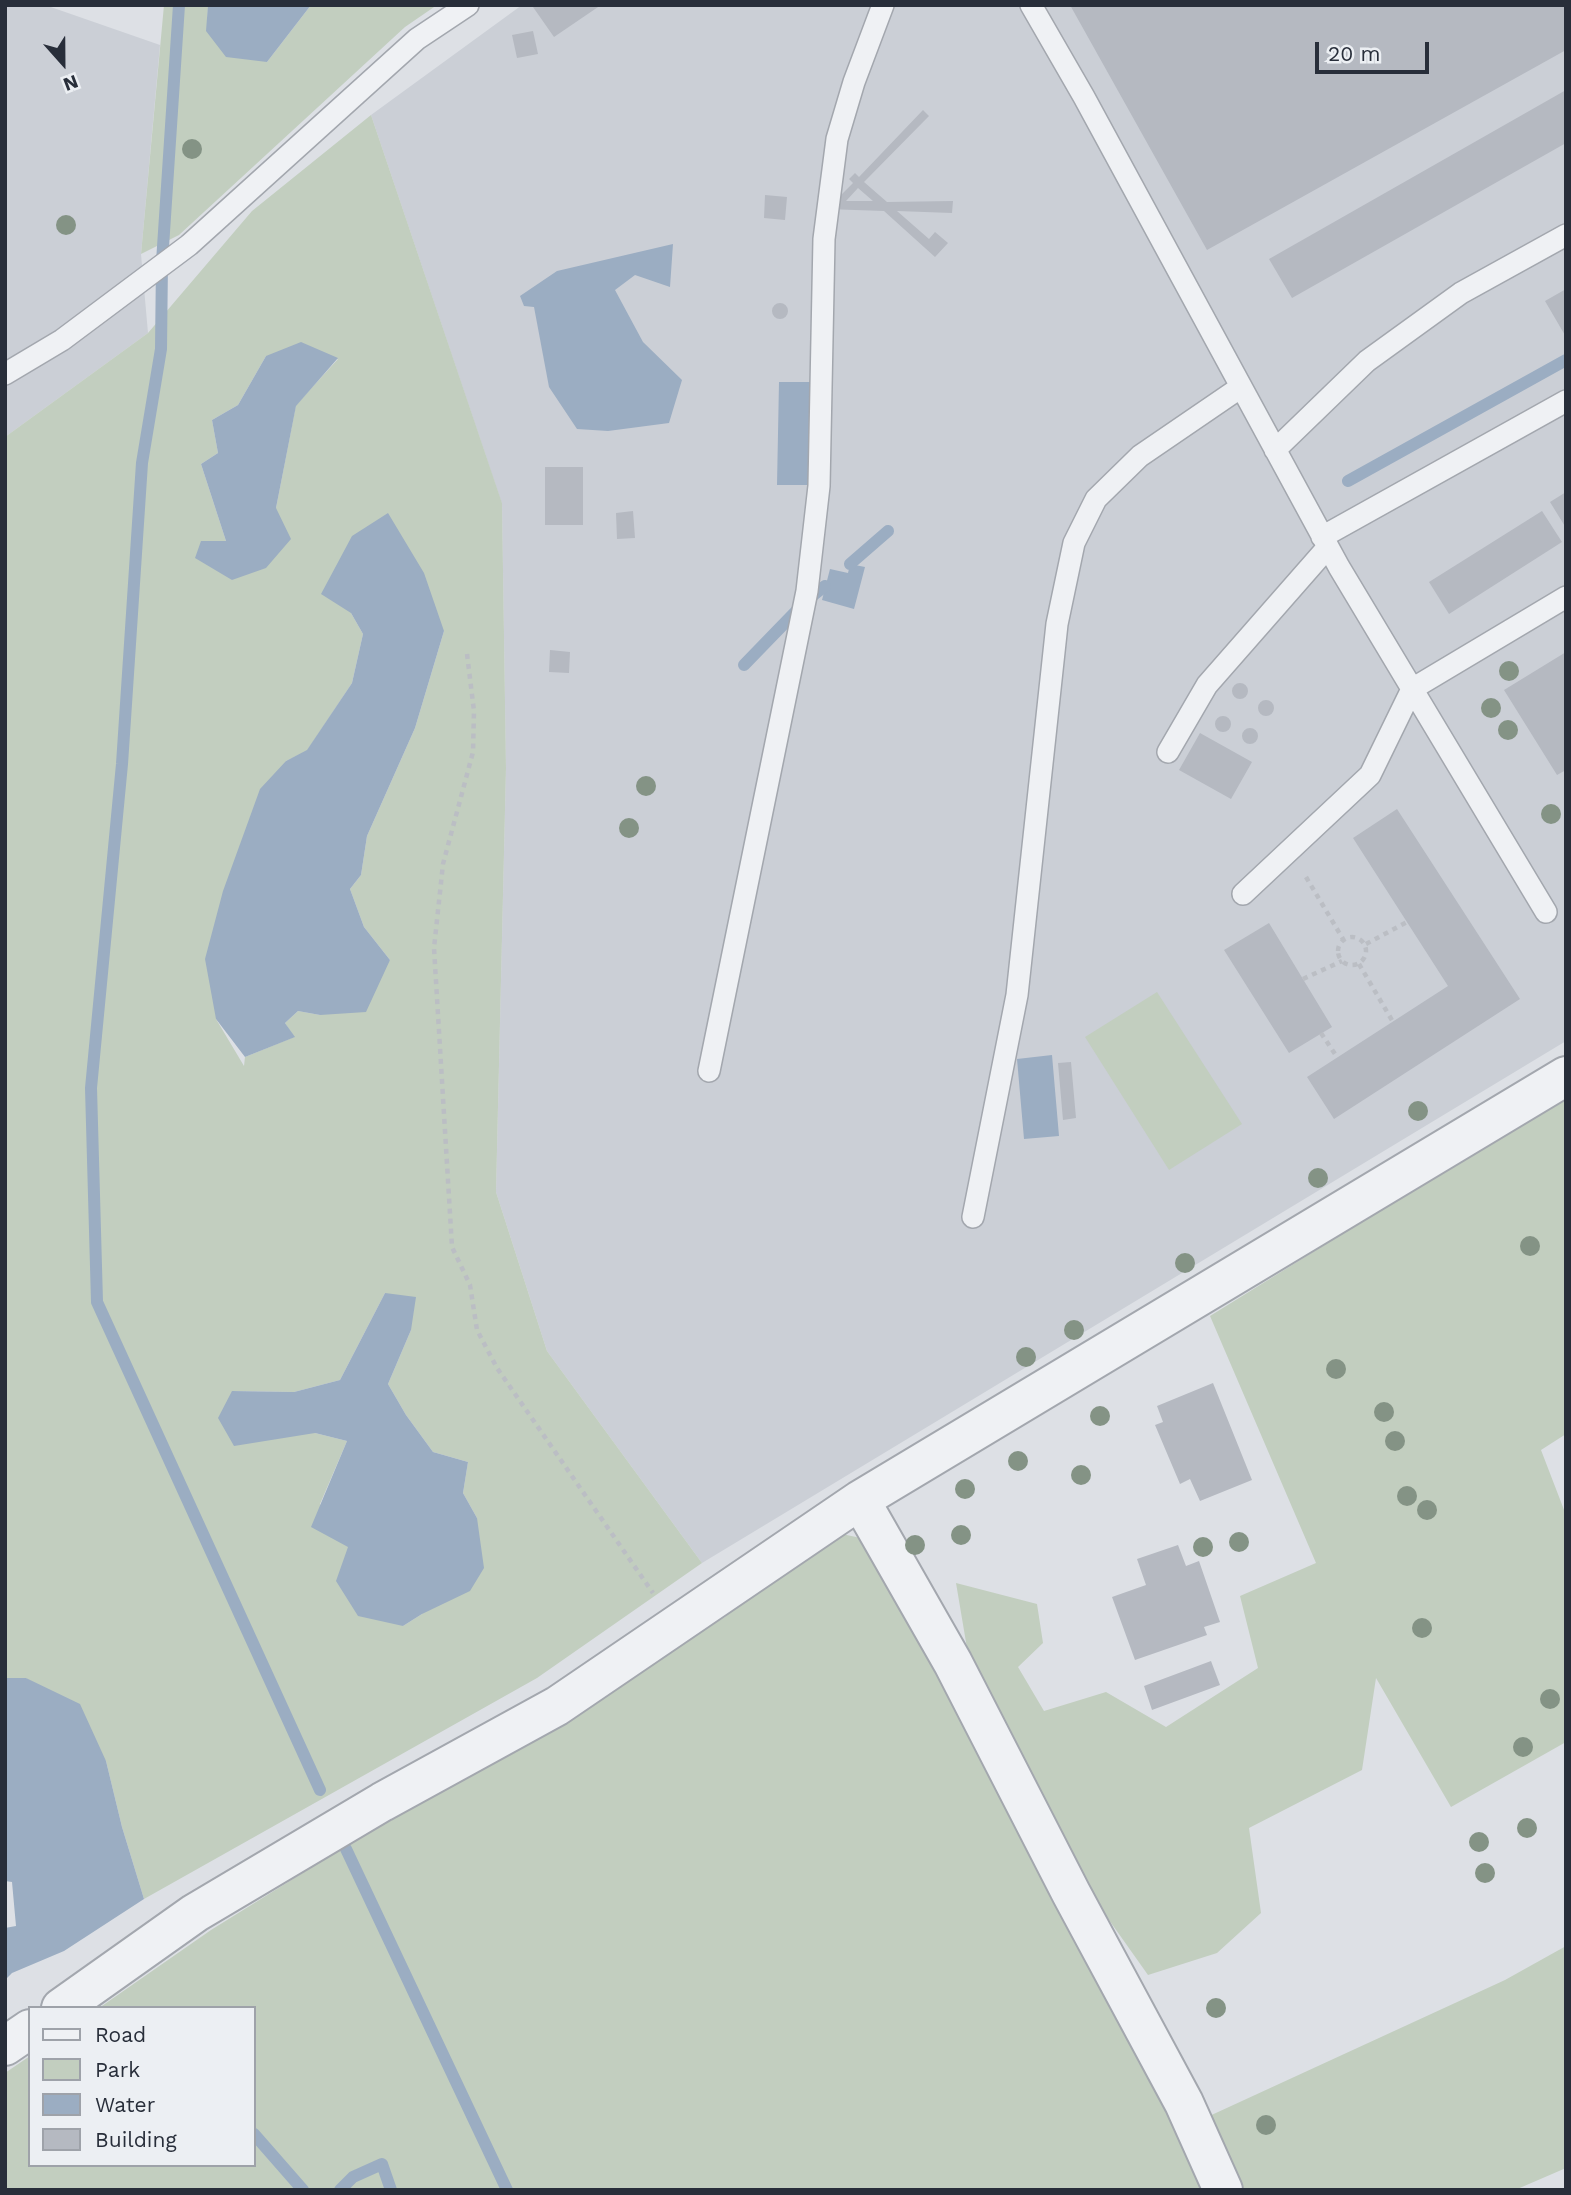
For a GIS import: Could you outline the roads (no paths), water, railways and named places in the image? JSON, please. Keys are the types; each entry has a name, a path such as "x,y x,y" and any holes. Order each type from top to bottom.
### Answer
{"street":[{"path":"64,2006 195,1913 382,1802 557,1706 859,1500 1566,1076"},
{"path":"859,1500 953,1662 1071,1893 1184,2103 1223,2190"},
{"path":"5,2046 28,2030"}],"lane":[{"path":"5,374 62,340 189,245 416,39 468,5"},
{"path":"709,1071 807,591 819,486 824,239 837,139 854,82 883,5"},
{"path":"1031,5 1084,97 1325,542 1546,912"},
{"path":"1275,450 1367,361 1461,293 1566,235"},
{"path":"973,1217 1017,995 1057,624 1074,543 1096,499 1140,456 1241,387"},
{"path":"1168,752 1207,685 1325,542 1566,401"},
{"path":"1243,894 1370,775 1412,689 1566,597"}],"water":[{"path":"208,5 311,5 267,62 226,57 206,31"},
{"path":"673,244 670,287 635,275 615,290 643,342 682,380 669,423 608,431 577,429 549,387 534,307 524,306 520,296 557,271"},
{"path":"301,342 338,358 296,406 276,508 291,539 266,568 232,580 195,558 201,541 226,541 201,464 218,453 212,420 238,405 266,356"},
{"path":"779,382 816,382 814,485 777,485"},
{"path":"388,513 424,573 444,631 415,728 367,836 361,875 350,889 364,927 390,960 366,1012 320,1015 298,1011 285,1023 295,1037 245,1057 216,1019 205,959 223,891 260,789 286,761 307,750 352,683 363,634 351,613 321,594 352,536"},
{"path":"850,564 865,567 854,609 822,600 830,569 848,573"},
{"path":"1052,1055 1059,1136 1024,1139 1017,1059"},
{"path":"385,1293 416,1297 411,1330 388,1384 433,1452 468,1462 463,1493 477,1518 484,1568 470,1591 403,1626 358,1616 336,1581 348,1547 311,1527 347,1441 315,1433 234,1446 218,1418 232,1391 294,1392 340,1380"},
{"path":"5,1678 26,1678 80,1704 106,1761 144,1899 64,1951 12,1973 5,1980 5,1928 16,1926 12,1882 5,1881"}],"waterway":[{"path":"179,5 162,262 161,349 142,463 122,764 91,1088 97,1302 320,1790"},
{"path":"1348,481 1566,360"},
{"path":"850,564 888,531"},
{"path":"744,665 807,600 825,586"},
{"path":"346,1849 507,2190"},
{"path":"256,2136 303,2190"},
{"path":"340,2190 353,2177 382,2164 391,2190"}]}
